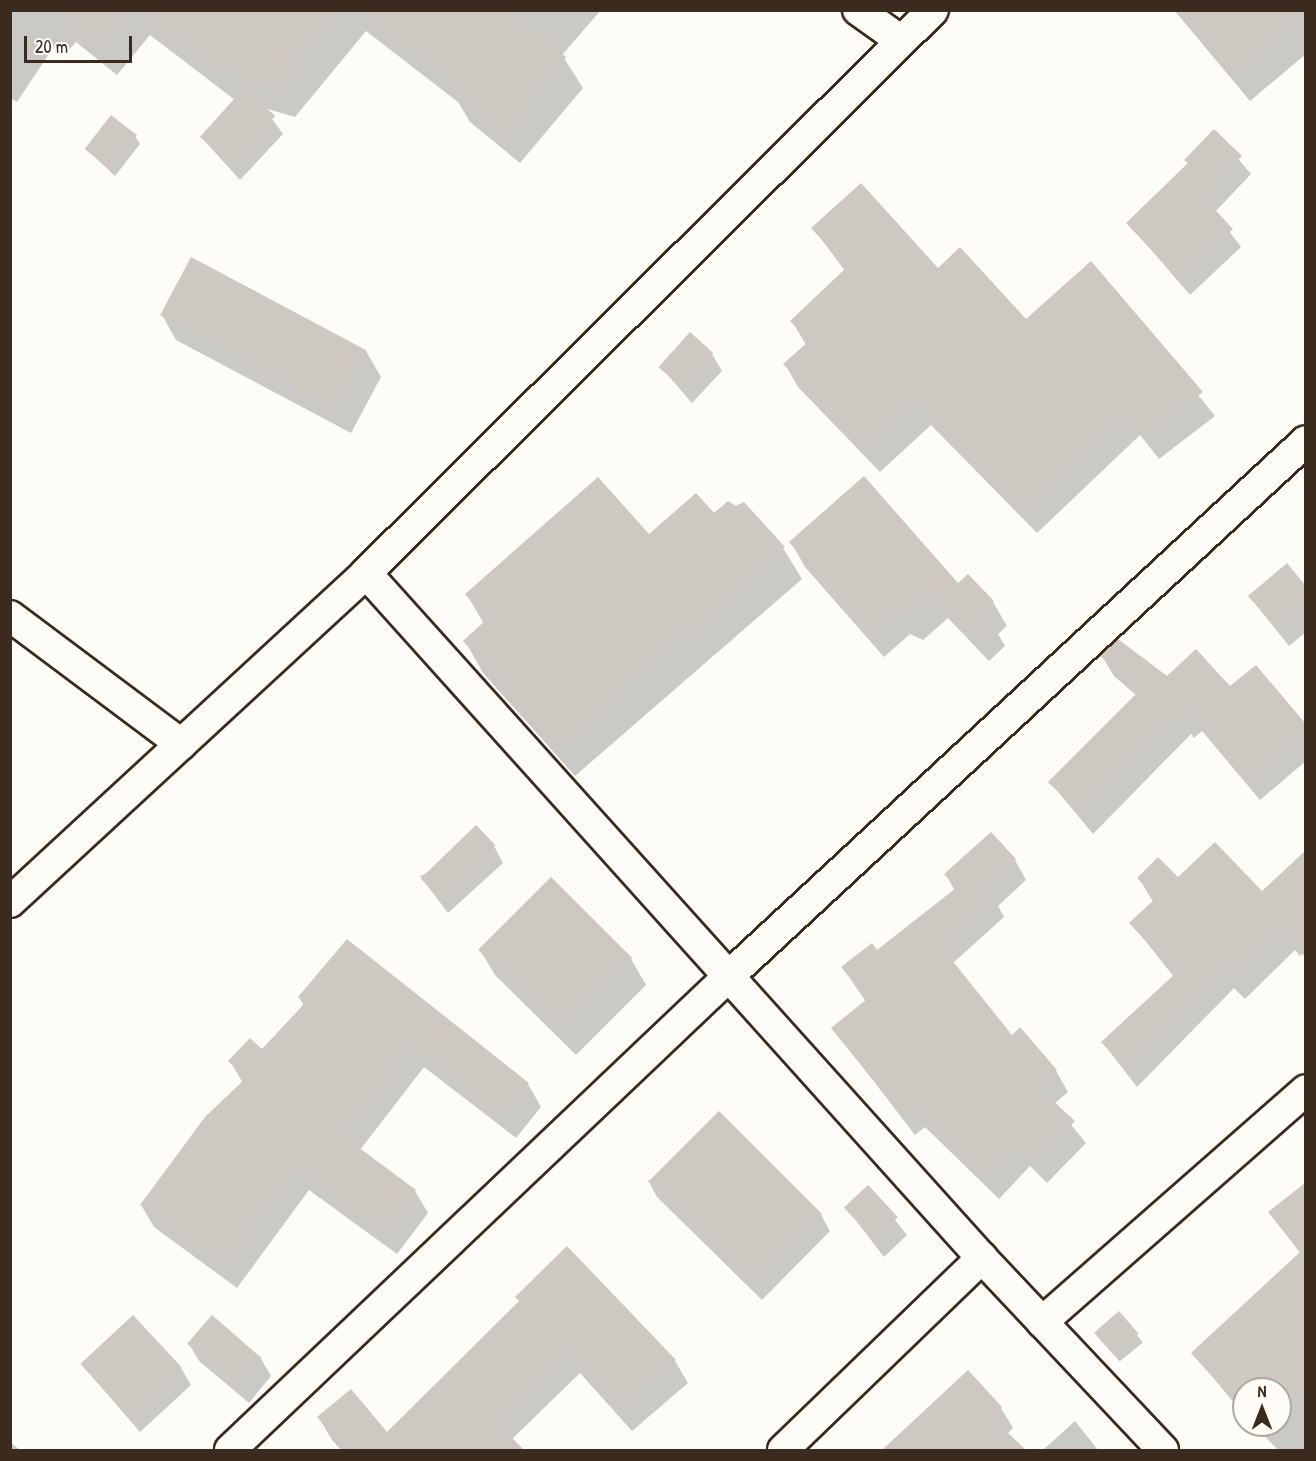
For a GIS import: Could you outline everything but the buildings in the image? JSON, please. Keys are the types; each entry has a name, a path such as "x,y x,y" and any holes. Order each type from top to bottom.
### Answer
{"street":[{"path":"858,10 900,40"},
{"path":"10,902 366,573 900,40 933,10"},
{"path":"230,1450 730,975 1305,441"},
{"path":"366,573 730,975 982,1258 1163,1450"},
{"path":"10,616 181,744"},
{"path":"1042,1322 1305,1090"},
{"path":"783,1450 982,1258"}]}
